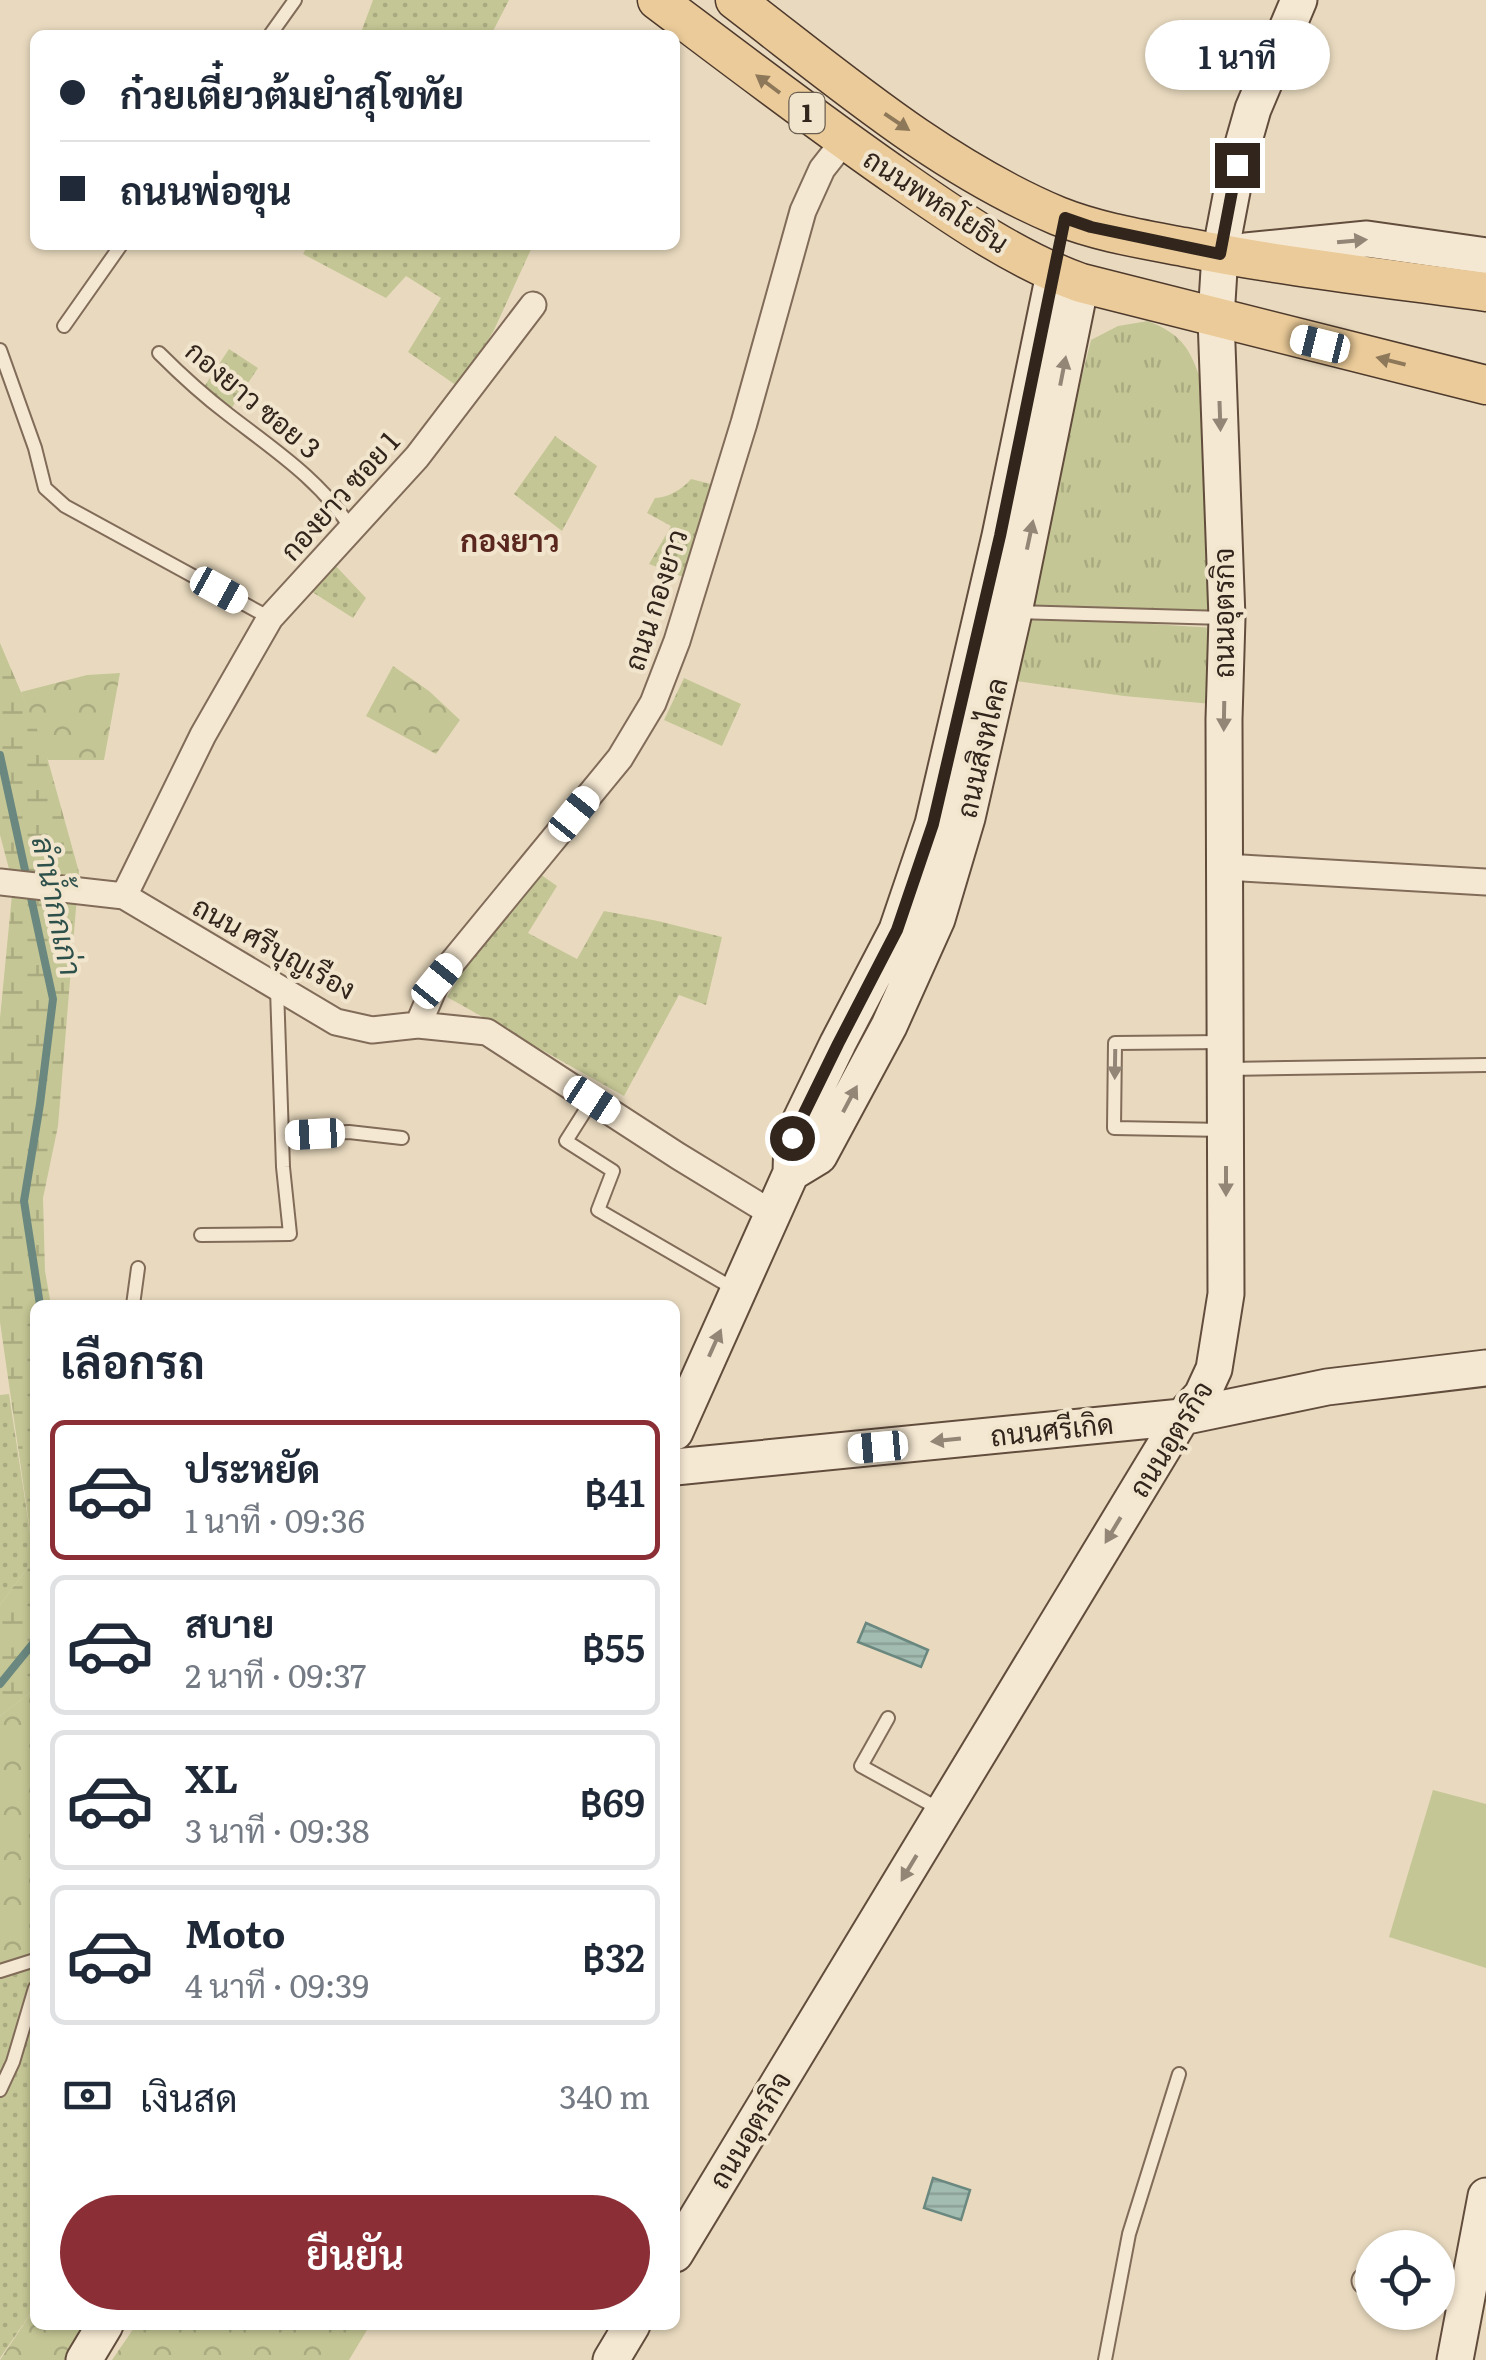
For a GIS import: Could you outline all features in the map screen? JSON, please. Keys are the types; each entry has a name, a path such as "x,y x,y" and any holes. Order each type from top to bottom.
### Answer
{"main road":[{"name":"ถนนพหลโยธิน","path":"656,0 844,141 962,222 1068,278 1486,384"},
{"name":"ถนนพหลโยธิน","path":"735,0 927,143 994,186 1078,222 1220,254 1486,292"},
{"name":"ถนนอุตรกิจ","path":"680,2246 1182,1417 1208,1385 1214,1369 1226,1294 1227,618 1216,318 1220,254 1237,165 1253,109 1299,0"},
{"path":"1068,278 1078,222"},
{"name":"1","path":"1220,254 1367,239 1486,256"},
{"name":"ถนนสิงหไคล","path":"791,1173 819,1156 888,1026 937,919 967,818 1014,612 1068,278"},
{"name":"ถนนสิงหไคล","path":"680,1421 791,1173 792,1138 897,930 933,824 1000,536 1068,278"},
{"name":"ถนนศรีเกิด","path":"680,1467 1182,1417 1327,1387 1486,1368"},
{"path":"1455,2289 1486,2196"},
{"path":"84,2360 102,2330"},
{"path":"611,2360 629,2330"},
{"path":"1454,2330 1455,2360"}],"street":[{"name":"ถนน กองยาว","path":"418,1025 437,981 620,758 653,702 677,640 744,423 803,211 822,169 844,141"},
{"name":"กองยาว ซอย 1","path":"124,896 203,736 270,618 417,458 533,305"},
{"path":"1225,867 1486,882"},
{"name":"ถนน ศรีบุญเรือง","path":"0,882 124,896 336,1022 372,1030 418,1025 487,1032 773,1214"}],"lane":[{"path":"274,30 295,0"},
{"path":"64,326 118,250"},
{"path":"0,350 45,488 65,506 270,618"},
{"name":"กองยาว ซอย 3","path":"159,354 226,414 276,448 342,514 352,530"},
{"path":"1014,612 1227,618"},
{"path":"201,1235 290,1234 277,987"},
{"path":"1226,1130 1114,1128 1115,1043 1226,1056 1486,1065"},
{"path":"592,1100 566,1141 613,1171 598,1210 738,1291"},
{"path":"282,1135 348,1132 402,1138"},
{"path":"135,1300 138,1268"},
{"path":"888,1718 861,1766 943,1811"},
{"path":"0,1971 30,1962"},
{"path":"0,2090 14,2062 30,2006"},
{"path":"1105,2360 1129,2234 1179,2074"}],"green space":[{"path":"373,0 509,0 494,30 362,30"},
{"path":"305,250 531,250 494,330 460,388 408,352 441,298 406,276 386,298 303,254"},
{"path":"1148,321 1182,342 1200,378 1208,610 1024,607 1091,340 1118,326"},
{"path":"229,349 258,368 231,409 202,390"},
{"path":"555,436 597,466 562,531 514,494"},
{"path":"691,479 715,485 689,579 649,564 671,526 647,513 655,498 674,492"},
{"path":"333,563 366,598 353,618 306,588"},
{"path":"1023,616 1215,628 1212,704 1008,680"},
{"path":"0,643 44,746 79,872 58,1126 43,1198 45,1271 50,1300 30,1300 30,1531 0,1322 0,1018 13,884 0,835"},
{"path":"393,666 429,691 460,720 436,754 366,716"},
{"path":"120,673 104,760 48,760 21,692 87,675"},
{"path":"684,678 741,704 722,746 664,720"},
{"path":"540,874 557,886 528,933 577,959 604,911 722,937 706,1005 679,995 624,1096 447,997 484,938"},
{"path":"9,1394 30,1533 30,1564 0,1605 0,1395"},
{"path":"30,1564 30,1693 0,1716 0,1605"},
{"path":"30,1693 30,1962 0,1971 0,1716"},
{"path":"1433,1790 1486,1804 1486,1968 1389,1937"},
{"path":"30,1961 30,2314 0,2358 0,1970"},
{"path":"30,2315 30,2330 102,2330 84,2360 0,2360"},
{"path":"133,2330 367,2330 349,2360 112,2360"}],"shaded area":[{"path":"866,1623 928,1650 921,1667 858,1642"},
{"path":"933,2178 970,2190 961,2220 924,2208"}],"waterway":[{"name":"ลำน้ำกกเก่า","path":"0,755 53,999 24,1201 39,1300"},
{"name":"ลำน้ำกกเก่า","path":"0,1684 30,1647"}],"district":[{"name":"กองยาว","path":"510,542"}],"route":[{"path":"792,1138 897,930 933,824 1000,536 1065,218 1220,254 1237,165"}]}
